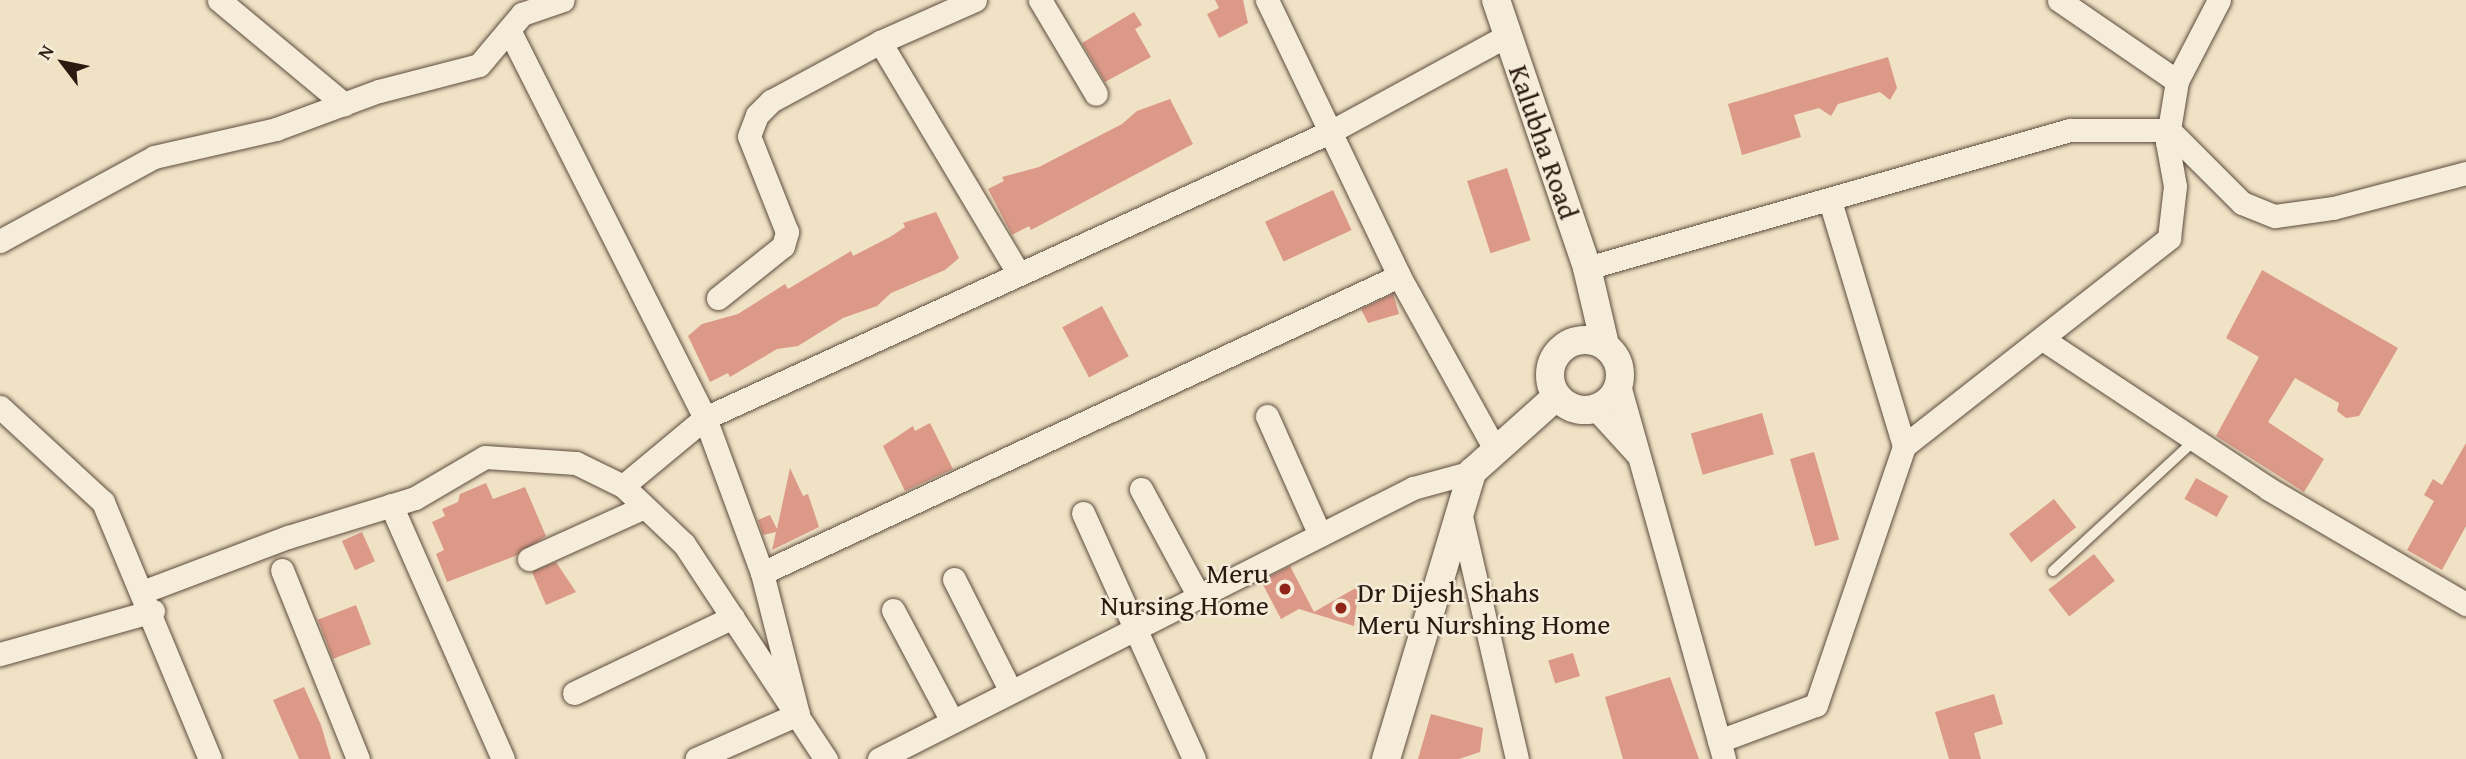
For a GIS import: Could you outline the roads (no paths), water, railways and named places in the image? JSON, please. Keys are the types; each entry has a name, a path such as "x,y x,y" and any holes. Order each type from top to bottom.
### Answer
{"street":[{"path":"219,0 344,104"},
{"path":"0,241 154,157 276,130 344,104 479,65 514,15 563,0"},
{"path":"718,298 783,246 787,232 749,136 758,115 771,101 880,42 975,0"},
{"path":"1040,0 1096,94"},
{"path":"1268,0 1399,276 1502,442"},
{"name":"Kalubha Road","path":"1496,0 1589,277 1605,345"},
{"path":"2059,0 2177,81"},
{"path":"1386,759 1472,472 1553,384 1559,352 1577,341 1605,345 1618,363 1619,385 1644,461 1722,750 1816,705 1904,446 2044,340 2169,238 2175,186 2169,130 2177,81 2218,0"},
{"path":"514,15 705,418 762,573 798,714"},
{"path":"623,486 705,418 1332,131 1508,35"},
{"path":"880,42 1019,274"},
{"path":"1577,341 1589,277 1830,201 2070,130 2169,130 2242,203 2275,216 2333,208 2466,173"},
{"path":"1830,201 1904,446"},
{"path":"762,573 1399,276"},
{"path":"2044,340 2195,440 2466,604"},
{"path":"1553,384 1574,409 1596,409 1619,385"},
{"path":"1596,409 1644,461"},
{"path":"2,413 103,502 149,601 210,759"},
{"path":"1268,416 1320,535"},
{"path":"0,654 149,601 391,505 415,498 485,457 576,463 623,486 684,544 826,759"},
{"path":"879,759 921,749 952,721 1010,690 1413,488 1472,472"},
{"path":"1140,489 1198,595"},
{"path":"391,505 503,759"},
{"path":"529,559 644,507"},
{"path":"1460,512 1517,759"},
{"path":"1083,513 1194,759"},
{"path":"282,570 358,759"},
{"path":"954,579 1010,690"},
{"path":"893,610 952,721"},
{"path":"574,693 733,617"},
{"path":"696,759 798,714"}],"lane":[{"path":"2053,571 2195,440"}],"place":[{"name":"Meru Nursing Home","path":"1285,589"},
{"name":"Dr Dijesh Shahs Meru Nurshing Home","path":"1341,608"}]}
